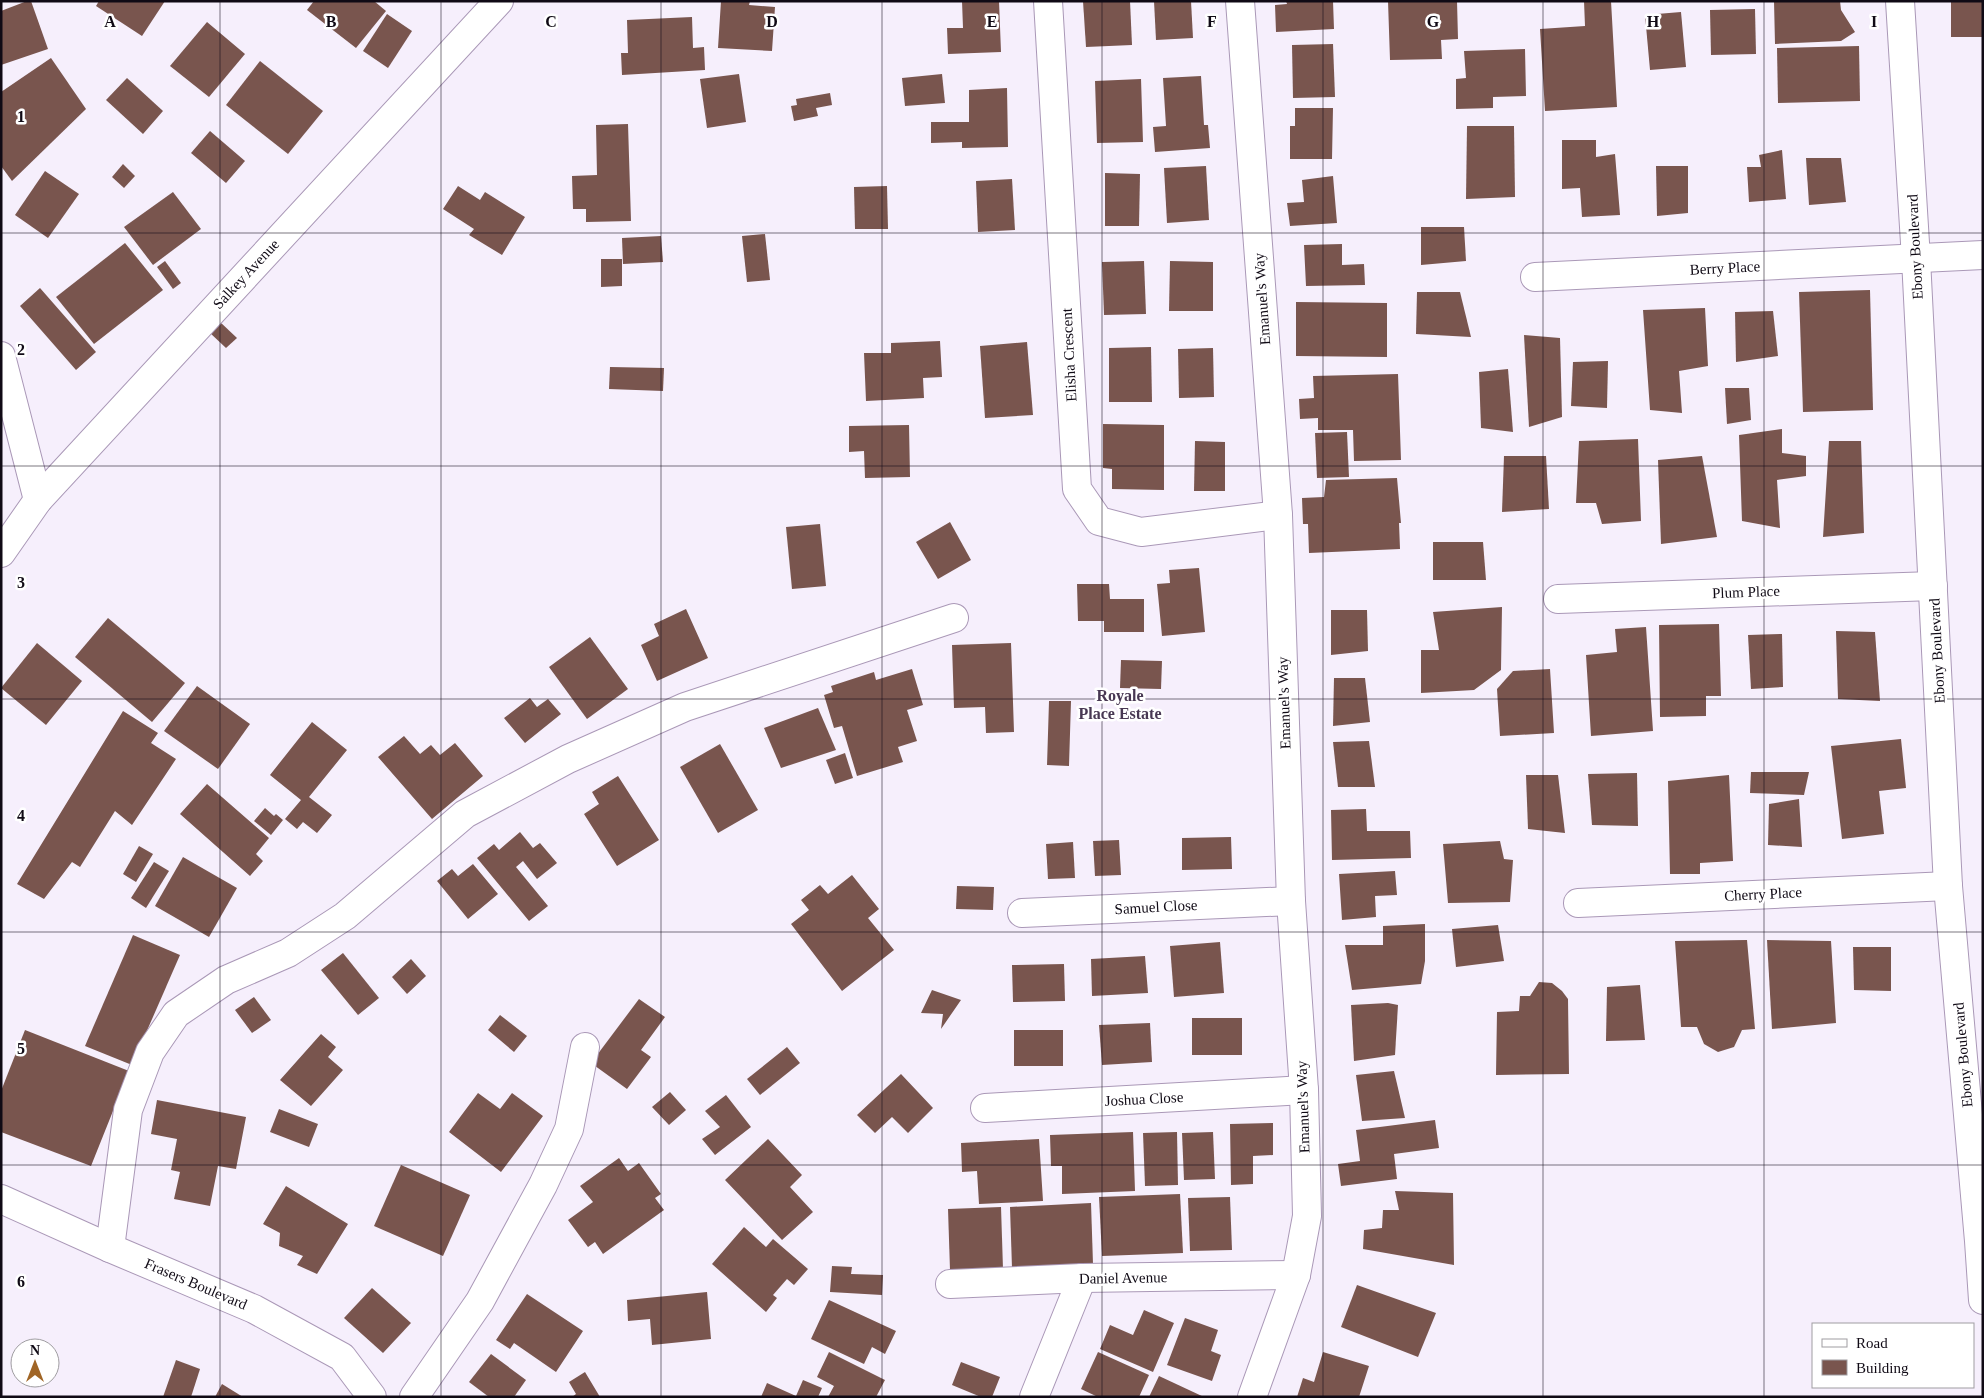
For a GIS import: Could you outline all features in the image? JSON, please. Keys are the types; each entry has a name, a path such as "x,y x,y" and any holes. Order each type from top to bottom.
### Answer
{"street":[{"name":"Salkey Avenue","path":"1,553 38,500 499,1"},
{"name":"Elisha Crescent","path":"1048,1 1078,489 1099,521 1141,532 1278,515"},
{"name":"Emanuel's Way","path":"1240,1 1278,515 1290,901 1304,1090 1307,1216 1296,1276 1252,1397"},
{"name":"Ebony Boulevard","path":"1900,1 1916,259 1948,886 1981,1240 1983,1300"},
{"name":"Berry Place","path":"1535,278 1983,256"},
{"path":"1,356 38,500"},
{"name":"Plum Place","path":"1558,599 1933,586"},
{"path":"110,1248 128,1110 150,1052 176,1014 226,980 288,953 346,916 465,814 568,759 685,707 954,618"},
{"name":"Cherry Place","path":"1578,903 1948,886"},
{"name":"Samuel Close","path":"1022,913 1290,901"},
{"path":"414,1397 480,1301 543,1184 570,1129 585,1047"},
{"name":"Joshua Close","path":"985,1108 1304,1090"},
{"name":"Frasers Boulevard","path":"1,1199 110,1248 254,1308 342,1357 372,1397"},
{"name":"Daniel Avenue","path":"950,1284 1082,1278 1296,1276"},
{"path":"1034,1397 1082,1278"}],"building":[{"path":"31,1 48,49 1,65 1,11"},
{"path":"99,1 165,1 142,36 96,6"},
{"path":"314,1 374,1 386,11 356,48 307,10"},
{"path":"721,1 750,1 749,5 775,7 772,51 718,48"},
{"path":"962,1 999,1 1001,52 948,54 947,28 963,28"},
{"path":"1083,1 1130,1 1132,45 1086,47"},
{"path":"1154,1 1191,1 1193,38 1156,40"},
{"path":"1286,1 1333,1 1334,29 1276,32 1275,5 1287,4"},
{"path":"1388,1 1457,1 1458,39 1441,40 1442,59 1390,60"},
{"path":"1584,1 1611,1 1617,107 1545,111 1540,29 1585,26"},
{"path":"1774,1 1840,1 1841,10 1855,32 1841,41 1775,44"},
{"path":"1951,1 1983,1 1983,37 1951,37"},
{"path":"1755,9 1756,54 1711,55 1710,10"},
{"path":"1681,12 1686,67 1650,70 1645,15"},
{"path":"387,14 412,31 388,68 363,51"},
{"path":"692,17 693,48 704,47 705,70 622,75 621,53 628,53 627,20"},
{"path":"207,22 245,54 209,97 170,66"},
{"path":"1333,44 1335,97 1293,98 1292,45"},
{"path":"1859,46 1860,101 1778,103 1777,48"},
{"path":"1525,49 1526,96 1493,97 1493,108 1456,109 1456,79 1466,78 1464,51"},
{"path":"51,58 86,109 12,181 1,166 1,92"},
{"path":"260,61 323,111 288,154 226,105"},
{"path":"739,74 746,122 707,128 700,79"},
{"path":"942,74 945,103 905,106 902,78"},
{"path":"1201,76 1204,125 1208,125 1210,148 1155,152 1153,127 1166,126 1163,78"},
{"path":"127,78 163,111 143,134 106,100"},
{"path":"1141,79 1143,142 1097,143 1095,81"},
{"path":"1007,88 1008,147 962,148 962,142 931,143 931,122 969,122 969,90"},
{"path":"830,93 832,105 816,108 818,116 794,121 791,106 797,105 796,99"},
{"path":"1295,108 1333,108 1332,159 1290,159 1290,126 1295,126"},
{"path":"628,124 631,221 586,222 586,209 573,209 572,176 597,175 596,125"},
{"path":"1467,126 1514,126 1515,197 1466,199"},
{"path":"210,131 245,161 226,183 191,153"},
{"path":"1562,140 1596,140 1596,157 1615,154 1620,215 1582,217 1580,188 1562,189"},
{"path":"1782,150 1786,199 1749,202 1747,167 1761,167 1759,155"},
{"path":"1806,158 1841,158 1846,202 1809,205"},
{"path":"123,164 135,176 124,188 112,177"},
{"path":"1206,166 1209,220 1167,223 1164,168"},
{"path":"1656,166 1688,166 1688,213 1657,216"},
{"path":"45,171 79,194 48,238 15,215"},
{"path":"1105,173 1140,174 1139,226 1105,226"},
{"path":"1333,176 1337,223 1290,226 1287,203 1304,202 1302,180"},
{"path":"1012,179 1015,230 978,232 976,181"},
{"path":"458,186 480,200 485,192 525,217 502,255 469,235 474,229 443,209"},
{"path":"887,186 888,229 855,229 854,187"},
{"path":"173,192 201,229 153,265 124,227"},
{"path":"1421,227 1464,227 1466,261 1421,265"},
{"path":"765,234 770,280 747,282 742,236"},
{"path":"661,236 663,262 623,264 622,238"},
{"path":"125,243 163,290 94,344 56,297"},
{"path":"1342,244 1342,265 1364,264 1365,285 1306,286 1304,245"},
{"path":"601,259 622,259 622,286 601,287"},
{"path":"165,261 181,283 173,289 157,267"},
{"path":"1144,261 1146,314 1104,315 1102,262"},
{"path":"1170,261 1213,262 1213,311 1169,311"},
{"path":"40,288 96,352 76,370 20,306"},
{"path":"1870,290 1873,410 1803,412 1799,292"},
{"path":"1417,292 1460,292 1471,337 1416,334"},
{"path":"1296,302 1387,303 1387,357 1296,356"},
{"path":"1705,308 1708,366 1679,371 1682,413 1650,410 1643,310"},
{"path":"1773,311 1778,356 1736,362 1735,312"},
{"path":"219,321 237,338 226,348 209,332"},
{"path":"1524,335 1560,338 1562,417 1529,427"},
{"path":"940,341 942,377 923,378 924,398 866,401 864,353 891,353 891,343"},
{"path":"1027,342 1033,415 985,418 980,346"},
{"path":"1151,347 1152,402 1109,402 1109,348"},
{"path":"1213,348 1214,397 1179,398 1178,349"},
{"path":"1608,361 1607,408 1571,406 1573,362"},
{"path":"610,367 664,368 663,391 609,389"},
{"path":"1508,369 1513,432 1481,428 1479,372"},
{"path":"1398,374 1401,460 1354,461 1353,430 1318,430 1318,418 1300,419 1299,399 1314,398 1313,376"},
{"path":"1725,388 1749,388 1751,420 1727,424"},
{"path":"1103,424 1164,425 1164,490 1112,489 1112,469 1103,468"},
{"path":"909,425 910,477 865,478 864,451 849,452 849,426"},
{"path":"1782,429 1782,453 1806,456 1806,476 1777,480 1780,528 1742,521 1739,435"},
{"path":"1347,432 1349,477 1317,478 1315,433"},
{"path":"1638,439 1641,521 1602,524 1596,503 1576,503 1579,441"},
{"path":"1195,441 1225,442 1225,491 1194,491"},
{"path":"1829,441 1861,441 1864,533 1823,537"},
{"path":"1504,456 1546,456 1549,509 1502,512"},
{"path":"1702,456 1717,537 1661,544 1658,460"},
{"path":"1397,478 1401,523 1399,523 1400,549 1309,553 1308,524 1303,524 1302,498 1324,497 1326,480"},
{"path":"950,522 971,560 938,579 916,542"},
{"path":"820,524 826,586 792,589 786,527"},
{"path":"1433,542 1483,542 1486,580 1433,580"},
{"path":"1199,568 1205,632 1162,636 1157,584 1170,583 1169,570"},
{"path":"1077,584 1109,584 1110,599 1144,599 1144,632 1104,632 1104,621 1078,621"},
{"path":"1502,607 1501,670 1474,690 1421,693 1421,650 1439,650 1433,612"},
{"path":"686,609 708,658 657,681 641,645 659,636 654,624"},
{"path":"1331,610 1367,610 1368,651 1331,655"},
{"path":"108,618 185,683 152,722 75,657"},
{"path":"1719,624 1721,696 1706,696 1706,716 1660,717 1659,625"},
{"path":"1646,627 1653,731 1591,736 1586,655 1617,652 1615,629"},
{"path":"1836,631 1875,632 1880,701 1838,699"},
{"path":"1782,634 1783,687 1751,689 1748,635"},
{"path":"590,637 628,689 587,719 549,667"},
{"path":"37,643 82,681 46,725 1,688"},
{"path":"1011,643 1014,732 986,733 985,707 954,708 952,645"},
{"path":"1121,660 1162,661 1161,689 1120,688"},
{"path":"912,669 923,705 907,710 917,741 898,747 903,762 857,776 842,726 834,728 824,695 833,692 831,686 874,672 876,680"},
{"path":"1550,669 1554,733 1500,736 1497,689 1513,671"},
{"path":"1334,678 1365,678 1370,722 1333,726"},
{"path":"197,686 250,724 218,769 164,731"},
{"path":"530,698 537,707 548,699 561,714 525,743 504,718"},
{"path":"1049,701 1071,701 1069,766 1047,765"},
{"path":"818,708 836,750 781,768 764,728"},
{"path":"123,711 158,733 151,743 176,759 132,825 115,811 80,867 72,862 44,899 17,884"},
{"path":"312,722 347,750 309,797 332,815 317,833 303,822 297,829 285,819 301,800 270,775"},
{"path":"404,736 420,754 431,745 440,755 455,743 483,776 432,819 378,757"},
{"path":"1901,739 1906,788 1879,791 1884,834 1842,839 1831,746"},
{"path":"1369,741 1375,787 1338,787 1333,742"},
{"path":"720,744 758,810 718,833 680,767"},
{"path":"845,753 853,778 835,784 826,760"},
{"path":"1751,772 1809,772 1804,795 1750,793"},
{"path":"1637,773 1638,826 1592,825 1588,774"},
{"path":"1526,775 1558,775 1565,833 1528,829"},
{"path":"1729,775 1733,861 1700,863 1700,874 1670,874 1668,781"},
{"path":"618,776 659,840 617,866 584,814 599,804 592,792"},
{"path":"207,784 269,838 256,854 263,861 250,876 180,814"},
{"path":"1799,799 1802,847 1768,845 1769,804"},
{"path":"265,808 274,816 276,814 283,820 271,835 254,821"},
{"path":"1366,809 1367,831 1410,831 1411,858 1332,860 1331,810"},
{"path":"520,832 533,848 540,843 557,863 537,879 523,861 516,867 548,906 529,921 477,858 494,844 499,850"},
{"path":"1231,837 1232,869 1182,870 1182,838"},
{"path":"1119,840 1121,875 1095,876 1093,841"},
{"path":"1500,841 1504,859 1513,860 1510,902 1448,903 1443,844"},
{"path":"1073,842 1075,878 1048,879 1046,844"},
{"path":"139,846 153,854 136,882 123,874"},
{"path":"183,857 237,888 209,937 155,906"},
{"path":"154,862 169,871 146,908 131,898"},
{"path":"473,864 498,894 468,919 437,881 452,869 458,876"},
{"path":"1395,871 1397,895 1375,896 1376,917 1342,920 1339,874"},
{"path":"852,875 879,909 868,918 894,950 842,991 791,924 809,910 801,900 820,885 828,894"},
{"path":"957,886 994,887 993,910 956,909"},
{"path":"1425,924 1425,961 1421,984 1352,990 1345,945 1383,945 1383,926"},
{"path":"1498,925 1504,961 1456,967 1452,929"},
{"path":"133,935 180,955 132,1065 85,1046"},
{"path":"1747,940 1755,1029 1742,1030 1734,1047 1718,1052 1704,1044 1697,1027 1681,1027 1675,941"},
{"path":"1767,940 1831,941 1836,1023 1772,1029"},
{"path":"1220,942 1224,993 1174,997 1170,946"},
{"path":"1853,947 1891,947 1891,991 1854,990"},
{"path":"343,953 379,998 358,1015 321,970"},
{"path":"1145,956 1148,993 1092,996 1091,959"},
{"path":"411,959 426,976 407,994 392,977"},
{"path":"1064,964 1065,1001 1013,1002 1012,965"},
{"path":"1539,982 1552,983 1568,999 1569,1074 1496,1075 1497,1012 1519,1011 1520,996 1530,996"},
{"path":"1640,985 1645,1040 1606,1041 1607,987"},
{"path":"932,990 961,1000 941,1029 943,1014 921,1013"},
{"path":"254,997 271,1020 252,1033 235,1010"},
{"path":"639,999 665,1017 641,1050 651,1057 627,1089 591,1063"},
{"path":"1388,1003 1398,1005 1395,1055 1354,1061 1351,1005"},
{"path":"500,1015 527,1036 514,1052 488,1030"},
{"path":"1192,1018 1242,1018 1242,1055 1192,1055"},
{"path":"1150,1023 1152,1062 1102,1065 1099,1025"},
{"path":"25,1030 129,1071 91,1166 1,1132 1,1091"},
{"path":"1014,1030 1063,1030 1063,1066 1014,1066"},
{"path":"321,1034 336,1047 328,1057 343,1070 311,1106 280,1080"},
{"path":"787,1047 800,1063 760,1095 747,1079"},
{"path":"1394,1071 1405,1118 1362,1121 1356,1075"},
{"path":"901,1074 933,1108 908,1133 892,1117 875,1133 857,1115"},
{"path":"670,1092 686,1110 669,1125 652,1107"},
{"path":"478,1093 500,1109 512,1093 543,1116 501,1172 449,1132"},
{"path":"726,1095 751,1127 715,1155 702,1139 720,1127 705,1111"},
{"path":"157,1100 246,1117 236,1169 218,1166 210,1206 174,1199 180,1172 171,1170 177,1139 151,1134"},
{"path":"279,1109 318,1124 309,1147 270,1132"},
{"path":"1435,1120 1439,1148 1394,1154 1397,1179 1341,1186 1338,1164 1360,1161 1356,1130"},
{"path":"1273,1123 1273,1155 1253,1156 1253,1184 1231,1185 1230,1124"},
{"path":"1133,1132 1135,1191 1062,1194 1062,1166 1051,1166 1050,1135"},
{"path":"1177,1132 1178,1185 1145,1186 1143,1133"},
{"path":"1213,1132 1215,1179 1184,1180 1182,1133"},
{"path":"768,1139 802,1175 790,1187 813,1212 782,1240 725,1180"},
{"path":"1039,1139 1043,1201 979,1204 977,1171 962,1172 961,1143"},
{"path":"619,1158 628,1171 639,1163 661,1194 655,1198 664,1210 603,1254 595,1242 588,1247 568,1220 593,1202 580,1186"},
{"path":"401,1165 470,1195 443,1256 374,1226"},
{"path":"286,1186 348,1224 317,1274 297,1265 303,1256 279,1246 280,1233 263,1224"},
{"path":"1395,1191 1453,1193 1454,1265 1363,1249 1364,1230 1382,1228 1383,1210 1399,1210"},
{"path":"1180,1194 1183,1253 1102,1256 1099,1197"},
{"path":"1230,1197 1232,1250 1190,1251 1188,1198"},
{"path":"1091,1203 1093,1264 1012,1268 1010,1207"},
{"path":"1001,1207 1003,1269 950,1270 948,1209"},
{"path":"744,1227 766,1247 773,1239 808,1269 794,1285 787,1279 773,1295 777,1298 766,1312 712,1264"},
{"path":"832,1266 852,1267 851,1274 883,1275 882,1295 830,1292"},
{"path":"1357,1285 1436,1313 1418,1357 1341,1327"},
{"path":"372,1288 411,1323 383,1353 344,1318"},
{"path":"707,1292 711,1339 652,1345 650,1319 628,1321 627,1300"},
{"path":"527,1294 583,1331 556,1372 514,1343 510,1349 496,1340"},
{"path":"829,1300 896,1331 885,1354 872,1347 864,1364 811,1339"},
{"path":"1144,1310 1174,1323 1153,1372 1100,1349 1110,1325 1133,1335"},
{"path":"1185,1318 1218,1330 1211,1351 1221,1355 1212,1381 1167,1365"},
{"path":"829,1352 885,1380 876,1397 828,1397 834,1386 817,1377"},
{"path":"1098,1352 1149,1375 1139,1397 1098,1397 1081,1389"},
{"path":"1323,1352 1369,1366 1359,1397 1297,1397 1303,1378 1314,1382"},
{"path":"491,1354 526,1380 514,1397 489,1397 469,1382"},
{"path":"176,1360 200,1369 191,1397 163,1397"},
{"path":"961,1362 1000,1377 992,1397 981,1397 952,1385"},
{"path":"585,1372 600,1397 572,1397 576,1394 569,1382"},
{"path":"1159,1376 1204,1397 1149,1397"},
{"path":"803,1380 822,1388 818,1397 761,1397 767,1383 796,1396"},
{"path":"222,1384 243,1397 215,1397"}],"district":[{"name":"Royale Place Estate","path":"1120,704"}]}
